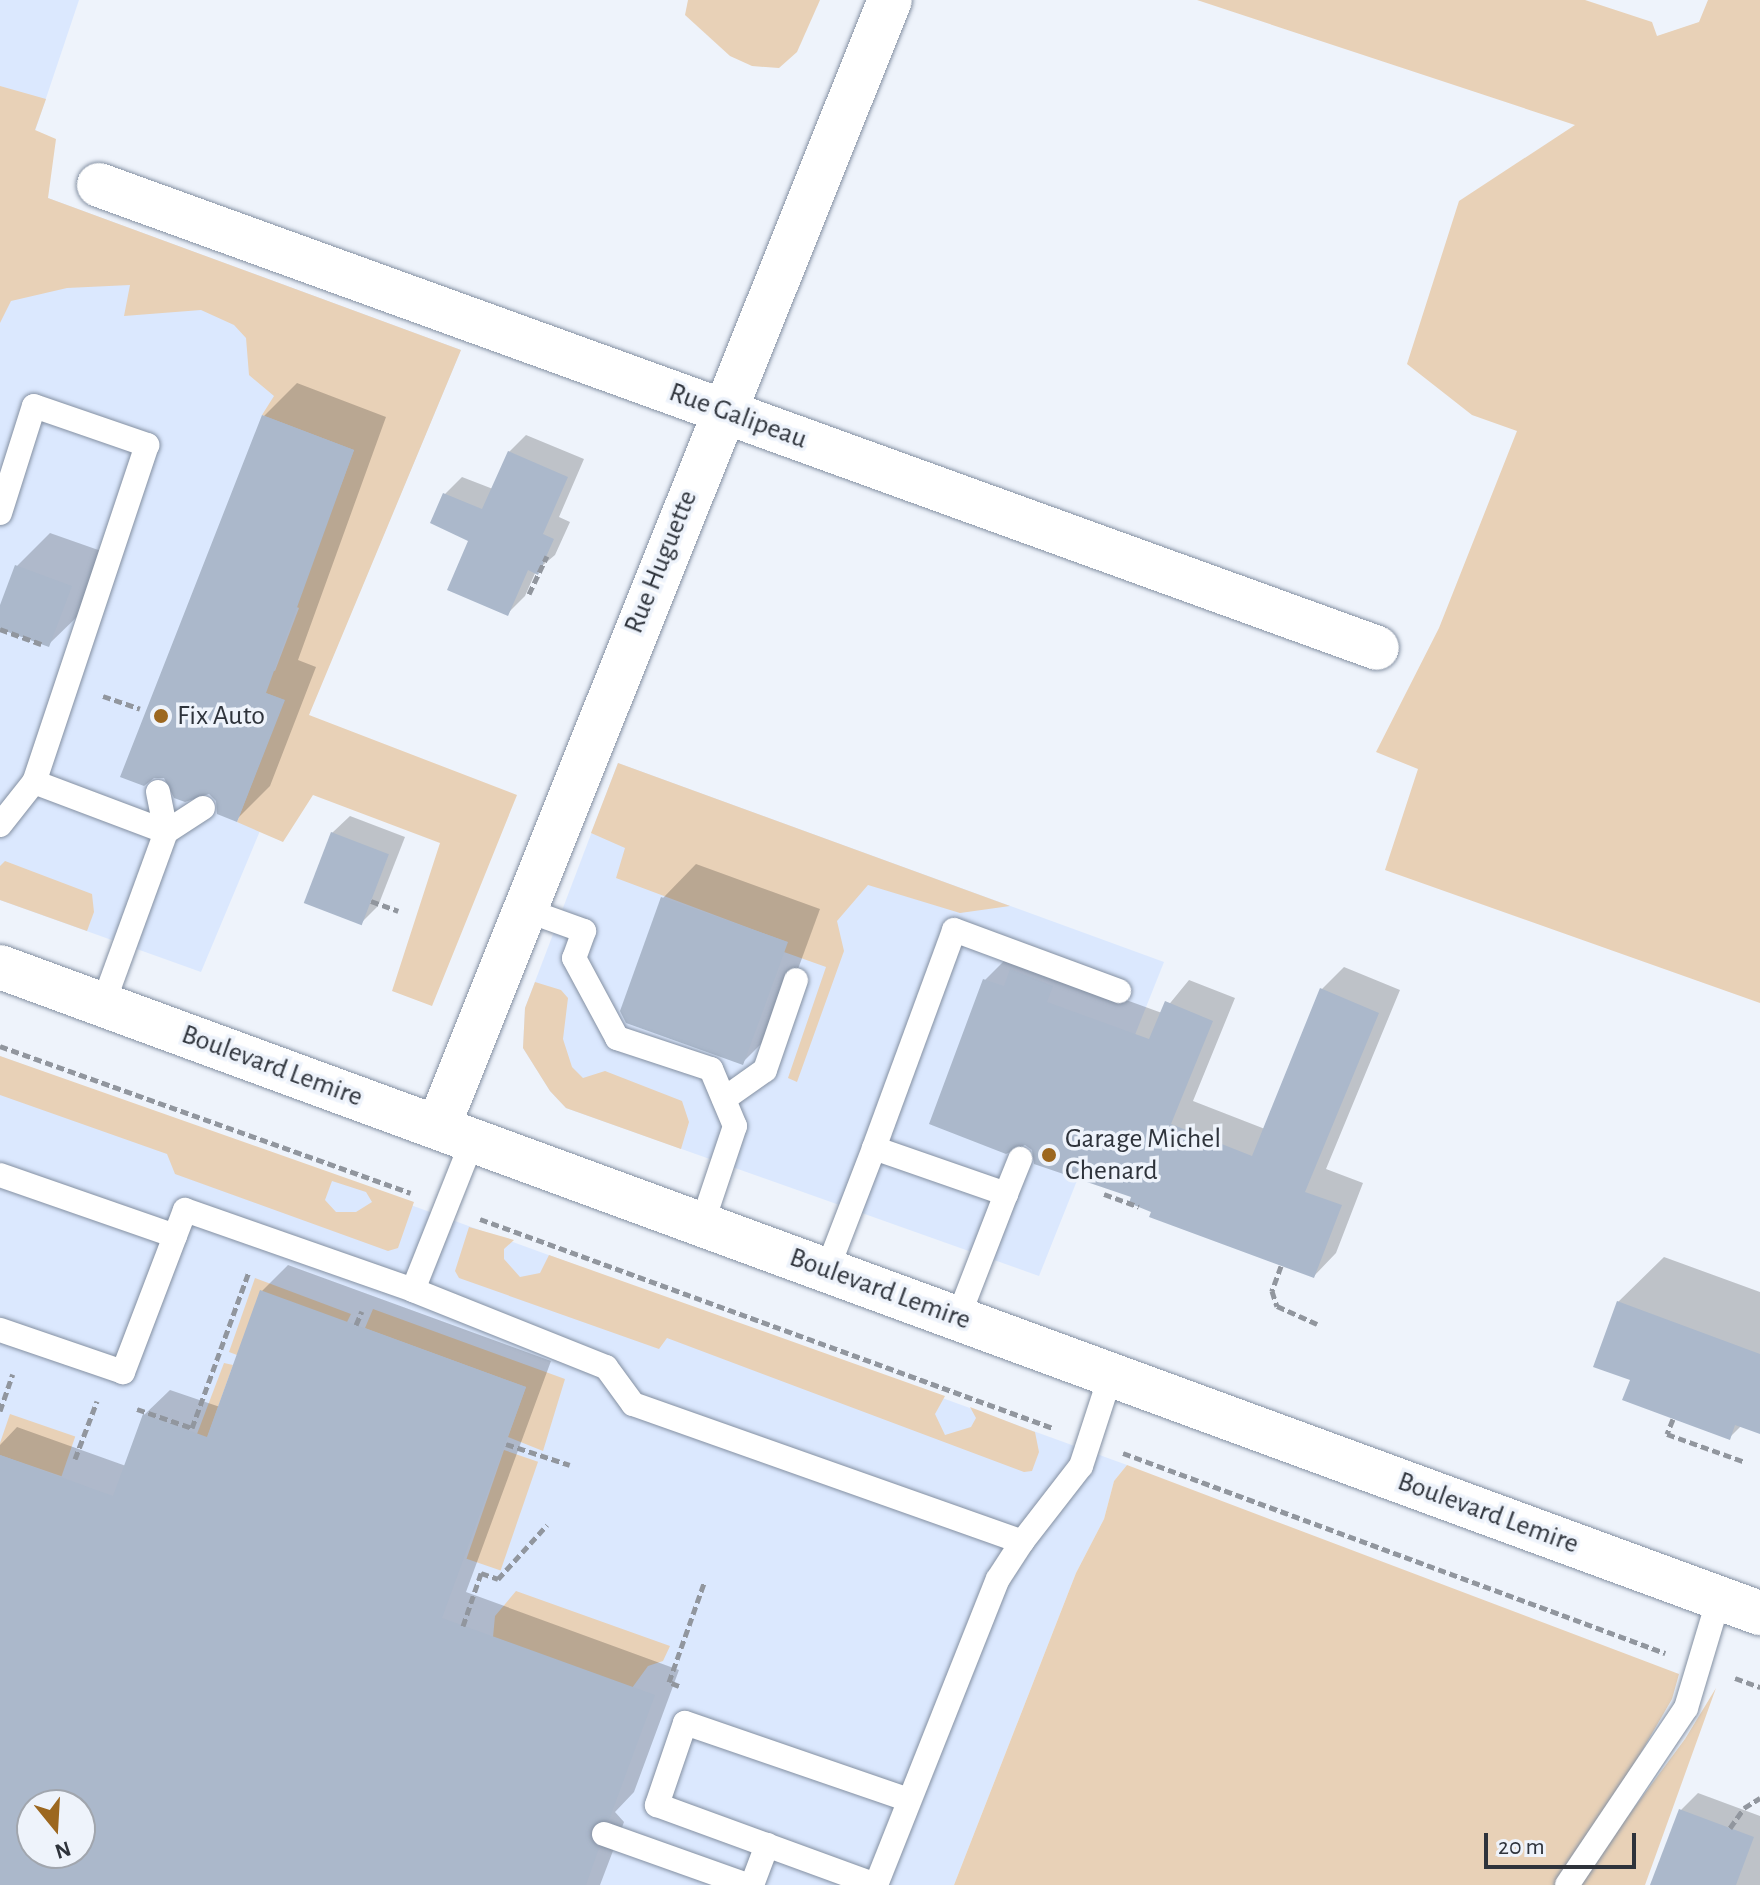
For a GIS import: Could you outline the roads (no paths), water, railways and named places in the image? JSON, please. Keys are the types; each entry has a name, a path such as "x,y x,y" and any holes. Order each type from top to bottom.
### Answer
{"street":[{"name":"Rue Huguette","path":"456,1133 523,909 890,0"},
{"name":"Rue Galipeau","path":"99,185 1377,648"},
{"name":"Boulevard Lemire","path":"0,967 1760,1613"}],"lane":[{"path":"0,513 34,406 147,445 34,782 0,825"},
{"path":"34,782 166,832"},
{"path":"103,1004 166,832 158,792"},
{"path":"166,832 203,808"},
{"path":"523,909 584,931 574,958 617,1038 711,1069 735,1126 702,1224"},
{"path":"827,1270 954,930 1119,991"},
{"path":"724,1099 765,1070 796,980"},
{"path":"413,1290 456,1133"},
{"path":"874,1148 1006,1194"},
{"path":"958,1318 1020,1159"},
{"path":"0,1175 175,1236"},
{"path":"0,1330 123,1372 185,1210 413,1290 606,1367 633,1404 1022,1542"},
{"path":"909,1800 685,1723 657,1805 876,1885 998,1579 1022,1542 1081,1466 1111,1374"},
{"path":"1567,1885 1686,1708 1719,1598"},
{"path":"604,1834 749,1885 767,1845"}],"place":[{"name":"Fix Auto","path":"161,716"},
{"name":"Garage Michel Chenard","path":"1049,1155"}]}
